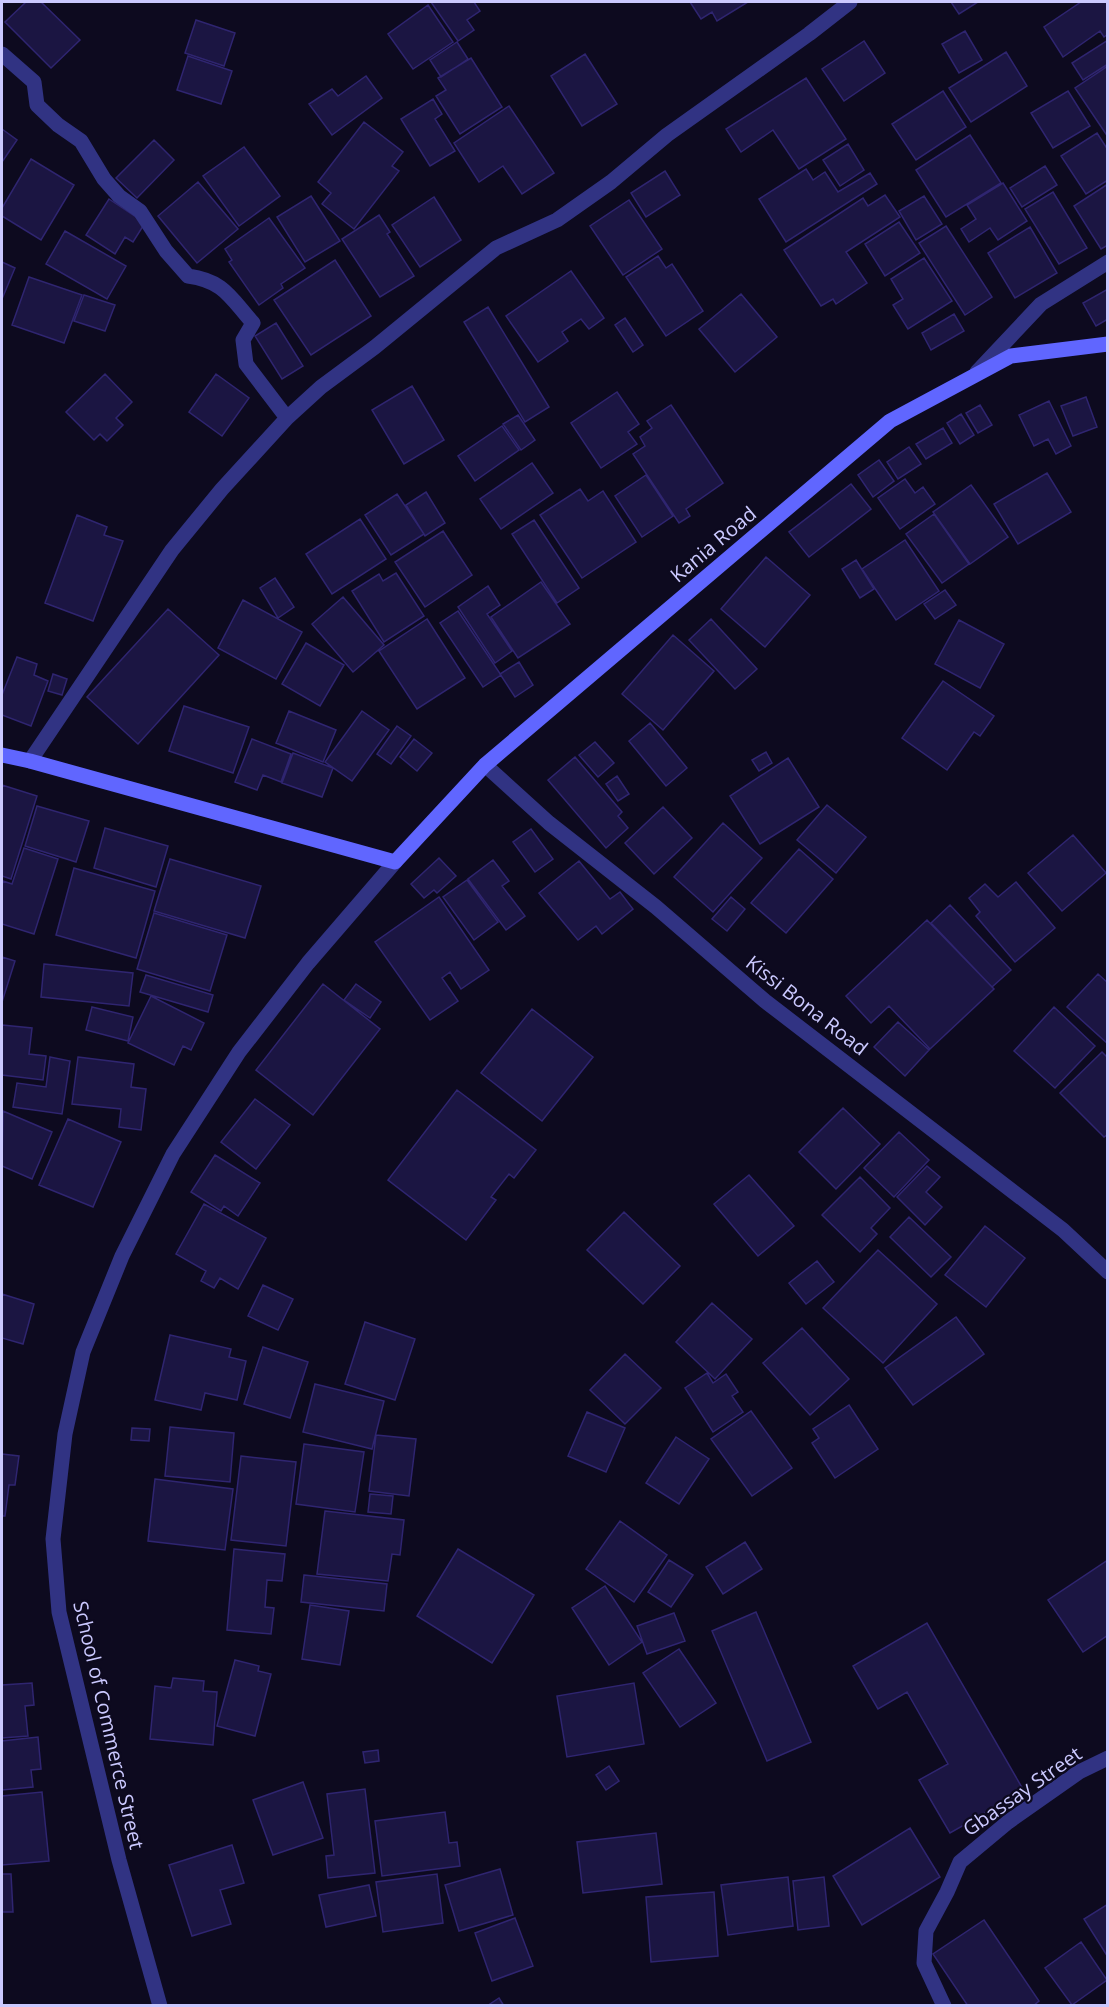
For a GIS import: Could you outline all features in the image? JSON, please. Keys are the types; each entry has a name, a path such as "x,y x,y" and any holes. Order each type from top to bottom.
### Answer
{"main road":[{"name":"Kania Road","path":"394,862 485,765 890,421 977,372 1011,356 1107,345"},
{"path":"2,755 394,862"}],"street":[{"path":"30,761 172,550 222,489 287,418 321,387 375,347 496,248 557,220 611,182 667,135 850,2"},
{"path":"2,54 34,82 37,105 58,125 81,141 104,179 119,196 140,211 166,251 188,276 203,278 221,286 253,323 243,340 246,364 287,418"},
{"path":"977,372 1041,304 1107,262"},
{"name":"Kissi Bona Road","path":"485,765 549,823 656,907 765,1001 1063,1230 1107,1272"},
{"name":"School of Commerce Street","path":"160,2006 119,1860 59,1612 53,1539 65,1434 83,1352 122,1256 173,1154 239,1052 308,963 394,862"},
{"name":"Gbassay Street","path":"945,2006 924,1963 926,1931 960,1862 1008,1822 1079,1772 1107,1758"}],"building":[{"path":"26,2 41,2 80,40 51,68 5,22"},
{"path":"431,2 474,2 480,11 467,20 474,30 458,41"},
{"path":"690,2 748,2 717,21 712,12 701,19"},
{"path":"951,2 978,2 959,14"},
{"path":"1081,2 1107,2 1108,34 1104,37 1100,31 1063,57 1044,27"},
{"path":"428,5 453,42 413,69 388,34"},
{"path":"196,20 235,33 224,66 185,53"},
{"path":"965,31 982,60 959,73 942,44"},
{"path":"1108,40 1108,64 1083,80 1072,63"},
{"path":"864,41 885,73 844,101 822,69"},
{"path":"457,42 468,59 441,77 430,60"},
{"path":"1006,52 1027,86 971,122 949,88"},
{"path":"585,54 617,104 582,126 551,76"},
{"path":"188,56 232,71 221,104 177,90"},
{"path":"471,58 502,107 460,134 436,96 446,90 438,78"},
{"path":"1108,66 1108,137 1075,88"},
{"path":"366,76 382,98 332,135 309,104 332,89 338,96"},
{"path":"806,78 846,139 799,169 773,130 741,152 726,129"},
{"path":"943,91 966,127 916,160 892,124"},
{"path":"1068,91 1090,126 1053,148 1031,113"},
{"path":"433,99 442,114 435,119 455,151 430,166 401,119"},
{"path":"509,106 554,173 522,194 503,166 479,182 454,143"},
{"path":"364,122 403,152 392,166 399,171 354,229 322,204 331,193 318,182"},
{"path":"2,129 17,140 2,162"},
{"path":"1097,133 1108,150 1108,180 1086,194 1061,156"},
{"path":"970,135 1001,183 946,217 916,170"},
{"path":"154,140 174,160 137,198 116,178"},
{"path":"848,144 864,170 840,186 823,160"},
{"path":"244,147 280,196 239,226 203,176"},
{"path":"31,159 74,185 41,240 2,216 2,208"},
{"path":"1045,166 1057,185 1022,207 1010,188"},
{"path":"806,169 813,180 825,172 838,192 870,173 877,184 786,242 759,199"},
{"path":"665,171 680,195 646,217 631,193"},
{"path":"198,182 238,229 197,263 158,216"},
{"path":"1003,183 1027,221 998,240 990,228 969,242 961,229 976,219 967,205"},
{"path":"1108,184 1108,245 1101,249 1074,206"},
{"path":"1053,192 1087,248 1059,264 1025,209"},
{"path":"885,195 900,217 846,252 867,283 836,304 833,299 821,306 784,250 863,198 868,206"},
{"path":"311,196 340,241 305,262 277,217"},
{"path":"924,196 942,224 916,240 899,211"},
{"path":"434,197 461,240 420,267 392,225"},
{"path":"109,199 145,223 133,242 125,237 115,254 86,235"},
{"path":"629,200 662,249 623,275 590,226"},
{"path":"379,215 390,232 387,234 414,276 380,297 342,239"},
{"path":"269,218 305,268 281,284 283,288 259,305 229,262 232,260 225,249"},
{"path":"899,222 920,253 885,276 865,244"},
{"path":"946,226 992,297 965,315 919,243"},
{"path":"1030,227 1057,273 1015,298 988,253"},
{"path":"65,231 126,266 107,299 46,264"},
{"path":"658,256 666,268 672,264 703,311 666,336 626,277"},
{"path":"924,258 952,301 908,329 893,305 903,299 891,279"},
{"path":"335,260 371,316 311,355 274,300"},
{"path":"2,262 15,268 2,299"},
{"path":"571,271 604,318 589,329 581,319 562,332 568,341 538,362 506,316"},
{"path":"29,277 82,295 64,343 12,325"},
{"path":"1108,289 1108,319 1096,326 1083,303"},
{"path":"741,294 777,337 735,372 699,329"},
{"path":"84,295 115,305 105,331 74,321"},
{"path":"488,307 549,407 525,422 464,322"},
{"path":"954,314 964,331 931,350 922,333"},
{"path":"625,318 643,345 633,352 615,325"},
{"path":"276,323 303,366 282,379 255,336"},
{"path":"105,374 132,402 116,418 123,425 107,441 100,434 94,440 66,412"},
{"path":"216,374 249,398 222,436 189,412"},
{"path":"412,386 444,440 404,464 372,410"},
{"path":"617,392 639,424 628,432 637,444 601,468 571,423"},
{"path":"1086,397 1097,427 1073,436 1061,406"},
{"path":"1049,401 1071,446 1056,454 1048,439 1034,446 1019,415"},
{"path":"671,405 723,483 686,509 690,516 679,523 633,454 645,446 640,437 652,428 647,421"},
{"path":"980,405 992,425 978,433 966,413"},
{"path":"961,414 974,435 960,444 947,423"},
{"path":"518,415 535,440 521,450 503,424"},
{"path":"502,426 519,450 475,481 458,456"},
{"path":"943,428 952,443 926,459 916,444"},
{"path":"909,447 921,464 898,479 887,462"},
{"path":"879,460 894,481 873,497 858,475"},
{"path":"532,463 553,493 501,529 480,499"},
{"path":"1047,473 1071,512 1018,544 994,504"},
{"path":"646,475 673,516 642,537 615,496"},
{"path":"905,479 915,493 923,487 935,504 900,529 878,498"},
{"path":"851,484 871,509 809,557 789,532"},
{"path":"971,485 1008,537 970,564 933,512"},
{"path":"580,489 588,501 603,491 636,542 582,578 540,515"},
{"path":"426,492 445,523 425,536 406,505"},
{"path":"397,494 424,534 391,555 365,515"},
{"path":"934,514 969,564 942,583 906,534"},
{"path":"77,515 107,527 104,535 123,541 93,621 45,603"},
{"path":"360,519 386,559 332,594 306,554"},
{"path":"534,520 579,588 557,603 512,534"},
{"path":"443,531 472,575 425,607 395,562"},
{"path":"905,540 939,591 896,620 862,569"},
{"path":"766,557 810,595 765,647 721,609"},
{"path":"856,560 874,589 860,598 842,569"},
{"path":"396,573 424,616 384,642 352,591 379,574 383,581"},
{"path":"275,578 294,607 278,618 260,588"},
{"path":"541,582 570,624 518,658 491,617"},
{"path":"488,586 500,605 487,614 512,651 495,663 458,607"},
{"path":"945,590 956,605 935,619 924,604"},
{"path":"343,597 384,645 353,672 312,624"},
{"path":"243,600 302,632 276,679 218,648"},
{"path":"168,609 219,655 138,744 87,697"},
{"path":"458,611 501,675 483,687 440,623"},
{"path":"427,619 465,678 417,709 379,651"},
{"path":"711,619 757,669 735,689 689,640"},
{"path":"959,620 1004,644 980,688 935,664"},
{"path":"673,635 714,671 663,730 622,694"},
{"path":"306,643 344,665 320,706 282,684"},
{"path":"17,657 37,664 34,675 48,681 31,726 2,715 2,695"},
{"path":"519,662 533,685 515,697 500,674"},
{"path":"53,674 67,679 62,695 48,691"},
{"path":"943,681 994,716 980,736 974,732 947,770 902,738"},
{"path":"184,706 249,727 233,773 169,751"},
{"path":"289,711 336,730 323,762 276,743"},
{"path":"362,711 389,730 352,781 325,762"},
{"path":"650,723 687,768 666,786 629,741"},
{"path":"397,726 411,736 391,764 377,754"},
{"path":"252,739 291,754 281,782 263,775 257,790 235,782"},
{"path":"414,739 432,753 417,771 400,757"},
{"path":"595,742 614,763 598,777 579,755"},
{"path":"766,752 772,763 759,771 752,760"},
{"path":"293,753 333,768 322,797 282,783"},
{"path":"575,757 622,812 618,816 628,828 606,848 548,780"},
{"path":"788,758 819,807 760,844 730,796"},
{"path":"617,776 629,794 618,801 606,784"},
{"path":"2,785 37,796 11,879 2,876"},
{"path":"827,805 866,837 836,873 797,840"},
{"path":"37,806 89,821 76,862 25,846"},
{"path":"663,807 692,838 654,874 625,843"},
{"path":"723,823 762,858 713,912 674,877"},
{"path":"105,828 168,846 156,887 94,868"},
{"path":"531,829 553,859 535,872 513,842"},
{"path":"1073,835 1106,873 1062,911 1028,873"},
{"path":"24,848 58,859 34,934 2,924 3,881 12,884"},
{"path":"799,849 833,879 786,933 751,903"},
{"path":"439,858 456,876 437,893 434,890 424,898 411,884"},
{"path":"170,859 261,886 245,938 154,911"},
{"path":"493,860 509,881 502,886 525,916 506,930 468,879"},
{"path":"579,861 610,899 620,892 633,909 602,934 596,926 578,940 539,893"},
{"path":"74,868 155,891 136,958 56,935"},
{"path":"467,880 498,922 474,940 443,897"},
{"path":"1016,882 1055,928 1015,962 976,916 980,912 969,898 985,884 998,897"},
{"path":"439,897 489,970 461,989 450,972 442,978 458,1001 430,1020 375,942"},
{"path":"731,897 745,909 727,931 712,919"},
{"path":"950,905 1011,970 992,987 931,923"},
{"path":"154,913 227,935 210,991 137,969"},
{"path":"927,920 994,989 930,1049 889,1006 871,1023 846,996"},
{"path":"2,957 15,961 2,1002"},
{"path":"44,964 133,973 129,1006 41,997"},
{"path":"1098,974 1108,983 1108,1044 1067,1007"},
{"path":"146,975 213,995 208,1012 140,992"},
{"path":"323,984 380,1029 313,1115 256,1070"},
{"path":"356,984 381,1002 370,1018 344,1000"},
{"path":"151,996 204,1023 191,1050 183,1046 174,1065 128,1043"},
{"path":"92,1007 133,1017 128,1041 86,1030"},
{"path":"1054,1007 1095,1046 1055,1088 1014,1051"},
{"path":"532,1009 593,1057 542,1121 481,1073"},
{"path":"898,1022 929,1050 905,1076 874,1047"},
{"path":"2,1025 32,1028 29,1054 46,1056 43,1080 2,1075"},
{"path":"1102,1052 1108,1058 1108,1134 1104,1137 1060,1093"},
{"path":"50,1057 70,1061 62,1114 13,1107 17,1083 46,1087"},
{"path":"78,1057 134,1064 131,1087 146,1089 141,1130 119,1127 121,1109 72,1104"},
{"path":"457,1090 536,1150 514,1178 509,1174 491,1197 496,1200 466,1240 388,1180"},
{"path":"255,1099 290,1125 256,1169 221,1142"},
{"path":"843,1108 880,1144 836,1189 799,1152"},
{"path":"3,1111 52,1132 32,1179 2,1166"},
{"path":"68,1119 121,1142 93,1207 39,1185"},
{"path":"899,1132 929,1160 894,1197 864,1168"},
{"path":"215,1155 260,1183 238,1216 224,1206 221,1211 191,1192"},
{"path":"927,1166 940,1177 926,1192 942,1207 925,1225 897,1197"},
{"path":"749,1175 794,1226 758,1256 714,1204"},
{"path":"860,1177 890,1208 871,1228 877,1234 860,1252 822,1215"},
{"path":"204,1204 266,1238 238,1289 220,1278 214,1288 201,1281 206,1271 176,1254"},
{"path":"624,1212 680,1266 643,1304 587,1250"},
{"path":"909,1217 951,1257 931,1277 890,1237"},
{"path":"985,1226 1025,1258 986,1307 945,1275"},
{"path":"878,1250 937,1304 883,1363 823,1308"},
{"path":"817,1261 834,1282 806,1304 789,1283"},
{"path":"263,1285 293,1299 278,1330 248,1316"},
{"path":"2,1294 34,1304 23,1344 2,1338"},
{"path":"712,1303 752,1339 715,1379 676,1342"},
{"path":"956,1317 984,1354 913,1405 885,1368"},
{"path":"365,1322 415,1339 395,1400 345,1384"},
{"path":"802,1328 849,1379 810,1415 763,1363"},
{"path":"170,1335 231,1349 229,1357 246,1361 237,1400 205,1393 201,1410 155,1400"},
{"path":"263,1347 308,1362 290,1418 244,1404"},
{"path":"625,1354 661,1388 625,1424 590,1390"},
{"path":"707,1373 713,1383 726,1374 738,1392 732,1396 743,1412 713,1432 685,1388"},
{"path":"315,1384 384,1401 372,1449 303,1432"},
{"path":"849,1405 878,1449 835,1478 812,1443 819,1438 813,1429"},
{"path":"751,1411 792,1468 752,1496 711,1439"},
{"path":"587,1412 625,1428 606,1472 568,1456"},
{"path":"170,1427 234,1433 230,1482 165,1476"},
{"path":"132,1428 150,1429 149,1441 131,1440"},
{"path":"376,1435 416,1439 409,1496 369,1491"},
{"path":"676,1437 709,1459 679,1504 646,1483"},
{"path":"304,1444 364,1452 355,1512 296,1504"},
{"path":"2,1454 19,1456 15,1485 9,1485 5,1516 2,1516"},
{"path":"241,1456 296,1462 286,1546 231,1540"},
{"path":"155,1479 233,1489 225,1550 148,1541"},
{"path":"370,1494 393,1496 391,1514 368,1512"},
{"path":"325,1511 404,1520 400,1555 392,1554 388,1581 317,1574"},
{"path":"620,1521 667,1555 634,1602 586,1569"},
{"path":"745,1542 762,1569 723,1594 706,1567"},
{"path":"234,1549 285,1554 282,1581 267,1580 265,1607 274,1608 271,1634 227,1630"},
{"path":"458,1549 534,1595 492,1663 417,1616"},
{"path":"669,1560 693,1575 671,1607 648,1592"},
{"path":"1108,1560 1108,1635 1083,1652 1048,1600"},
{"path":"304,1575 387,1584 384,1611 301,1602"},
{"path":"605,1586 642,1642 609,1665 572,1608"},
{"path":"310,1605 349,1611 340,1665 302,1659"},
{"path":"756,1612 811,1742 767,1761 712,1631"},
{"path":"674,1613 685,1641 647,1654 637,1626"},
{"path":"927,1623 1024,1791 950,1833 919,1780 948,1764 907,1692 878,1709 853,1666"},
{"path":"679,1649 716,1703 680,1727 643,1673"},
{"path":"235,1660 259,1666 258,1671 271,1674 255,1736 217,1726"},
{"path":"173,1678 204,1681 203,1691 217,1692 213,1745 150,1739 155,1686 171,1688"},
{"path":"32,1683 34,1705 25,1706 28,1736 2,1738 2,1685"},
{"path":"634,1683 644,1744 567,1757 557,1696"},
{"path":"38,1737 41,1769 31,1770 33,1787 2,1790 2,1741"},
{"path":"378,1750 379,1761 365,1763 363,1752"},
{"path":"609,1766 619,1781 606,1790 596,1775"},
{"path":"303,1782 323,1838 273,1855 253,1800"},
{"path":"365,1789 375,1873 328,1878 326,1856 334,1855 327,1794"},
{"path":"42,1792 49,1861 2,1865 2,1796"},
{"path":"445,1812 449,1843 457,1842 460,1866 382,1876 375,1821"},
{"path":"910,1828 940,1877 862,1925 833,1876"},
{"path":"656,1833 662,1884 583,1893 577,1842"},
{"path":"232,1845 244,1883 220,1890 231,1924 192,1936 169,1865"},
{"path":"500,1869 513,1915 459,1931 445,1885"},
{"path":"2,1874 11,1874 13,1912 2,1912"},
{"path":"437,1874 443,1923 383,1932 376,1882"},
{"path":"788,1877 793,1926 728,1935 721,1885"},
{"path":"824,1877 829,1926 798,1930 793,1881"},
{"path":"369,1885 376,1916 326,1927 319,1895"},
{"path":"714,1892 718,1956 651,1962 646,1897"},
{"path":"1108,1904 1108,1952 1106,1954 1084,1919"},
{"path":"515,1918 533,1966 492,1981 475,1933"},
{"path":"984,1920 1039,2001 1033,2006 968,2006 933,1954"},
{"path":"1081,1942 1107,1980 1072,2005 1045,1968"},
{"path":"499,1998 504,2006 487,2006"}]}
